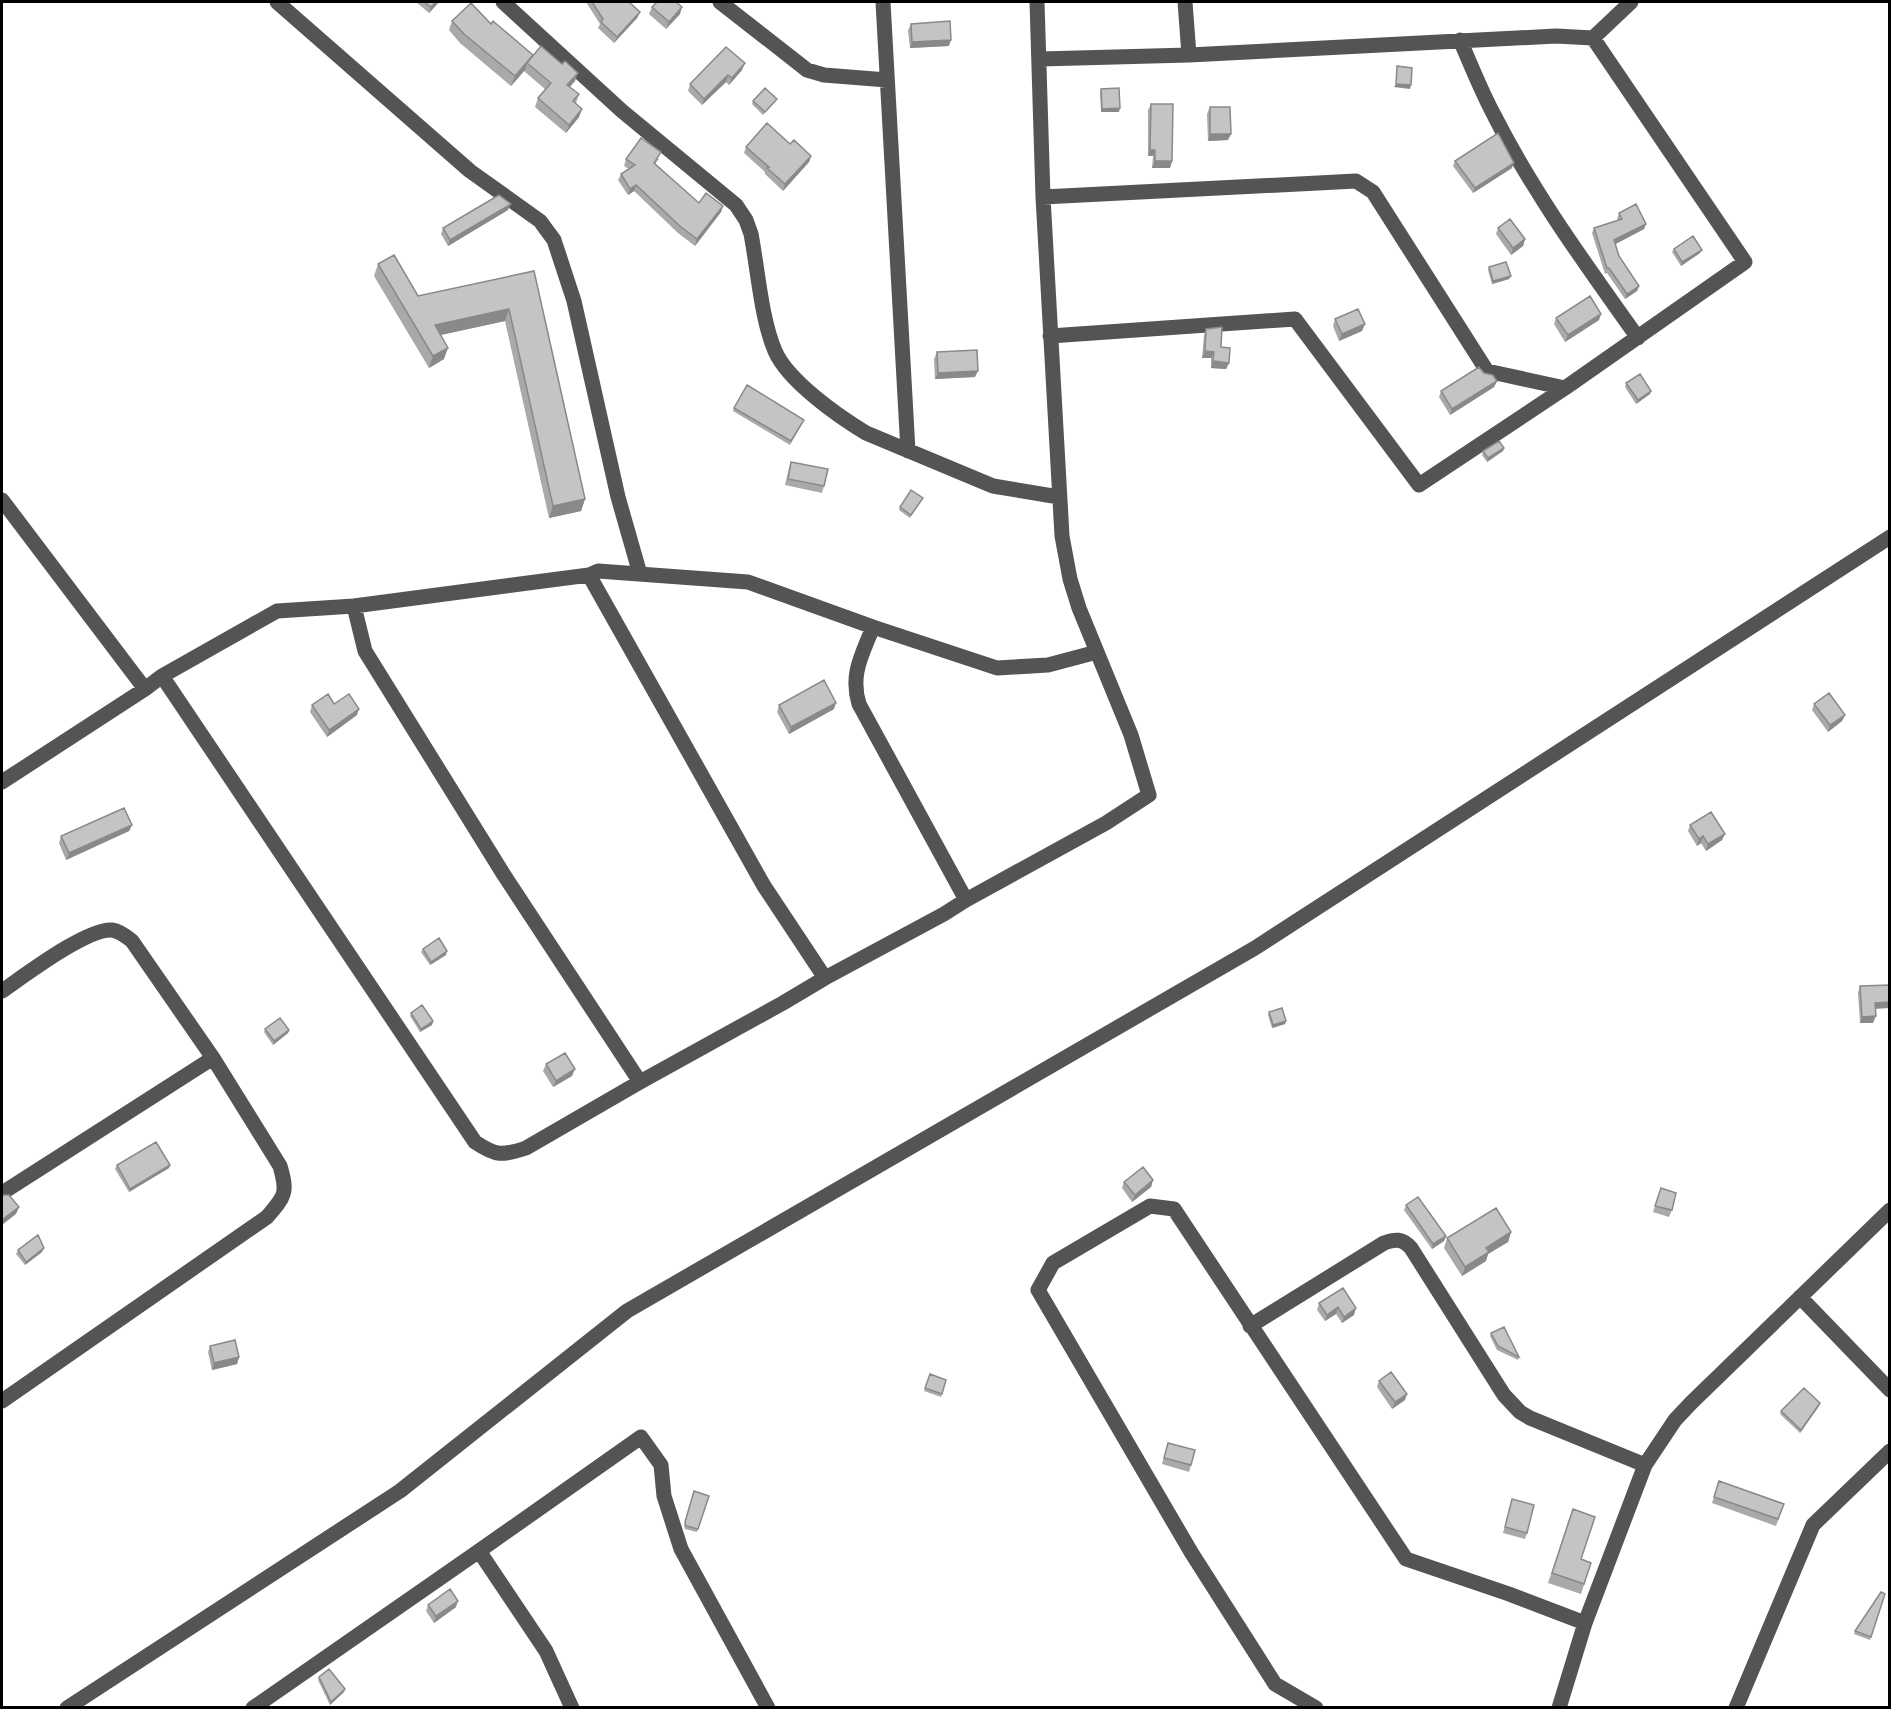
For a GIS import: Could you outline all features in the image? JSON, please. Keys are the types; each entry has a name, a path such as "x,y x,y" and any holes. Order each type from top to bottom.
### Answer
{"street":[{"path":"277,2 470,171 540,221 554,240 574,301 618,497 640,574"},
{"path":"504,2 622,111 736,205 746,220 751,234 769,332 776,353 785,368 798,382 848,422 866,433 993,486 1059,497"},
{"path":"720,2 807,70 824,75 887,80"},
{"path":"883,2 908,451"},
{"path":"162,676 475,1142 497,1154 507,1154 526,1148 825,978 1106,823 1149,795 1131,735 1079,608 1070,579 1062,536 1043,197 1037,2"},
{"path":"1185,2 1189,55"},
{"path":"1040,59 1189,55 1556,36 1593,38 1631,2"},
{"path":"1050,336 1295,319 1419,485 1638,338 1745,261 1593,38"},
{"path":"1460,40 1494,115 1532,182 1563,233 1638,338"},
{"path":"1043,197 1356,181 1373,192 1487,371 1565,388"},
{"path":"2,501 145,689"},
{"path":"67,1707 400,1491 627,1311 1255,948 1890,537"},
{"path":"2,782 162,676 277,612 354,606 589,575 598,571 748,582 873,627 998,668 1048,665 1097,652"},
{"path":"589,575 764,886 825,978"},
{"path":"354,606 365,651 504,875 640,1082"},
{"path":"873,627 856,676 855,689 859,704 966,900"},
{"path":"2,991 77,942 99,932 111,930 132,940 213,1058 280,1166 286,1185 279,1203 267,1217 2,1401"},
{"path":"2,1193 213,1058"},
{"path":"1316,1707 1275,1684 1191,1552 1038,1290 1053,1263 1150,1206 1174,1209 1406,1559 1585,1623"},
{"path":"1559,1707 1585,1623 1645,1465 1675,1420 1890,1210"},
{"path":"1250,1326 1384,1243 1401,1240 1411,1248 1504,1395 1514,1406 1530,1418 1645,1465"},
{"path":"1800,1297 1890,1390"},
{"path":"253,1707 641,1437 661,1465 664,1496 681,1549 768,1707"},
{"path":"1736,1707 1814,1525 1890,1451"},
{"path":"479,1551 546,1651 572,1707"}],"building":[{"path":"424,2 436,2 431,7"},
{"path":"592,2 629,2 640,12 617,37 601,22 603,19"},
{"path":"657,2 676,2 682,7 669,22 652,7"},
{"path":"471,3 491,24 493,21 533,55 515,76 464,34 452,21"},
{"path":"950,21 951,40 912,42 911,24"},
{"path":"541,46 562,64 565,61 578,73 567,85 579,94 573,101 582,109 569,125 538,98 551,83 527,63"},
{"path":"726,47 745,63 732,78 728,75 704,99 690,84"},
{"path":"1397,66 1412,68 1411,85 1396,84"},
{"path":"765,88 777,99 765,112 753,101"},
{"path":"1119,88 1120,108 1102,109 1101,89"},
{"path":"1151,104 1173,104 1172,161 1155,161 1155,150 1150,150"},
{"path":"1210,107 1230,107 1231,134 1210,134"},
{"path":"767,123 790,144 794,140 811,156 785,184 746,147"},
{"path":"1498,133 1514,163 1475,188 1455,161"},
{"path":"641,138 661,152 654,163 699,203 706,193 723,206 697,239 636,185 630,189 621,174 635,165 626,159"},
{"path":"499,195 511,204 450,240 443,228"},
{"path":"1636,204 1646,224 1614,240 1619,256 1639,286 1627,294 1607,268 1594,228 1622,219 1619,213"},
{"path":"1510,219 1525,239 1513,248 1498,228"},
{"path":"1693,236 1702,250 1682,262 1674,249"},
{"path":"394,255 418,296 534,271 585,499 553,506 509,309 435,325 448,348 433,356 378,264"},
{"path":"1506,262 1511,276 1493,281 1489,267"},
{"path":"1590,296 1601,314 1568,335 1556,318"},
{"path":"1358,309 1365,324 1342,334 1335,319"},
{"path":"1222,327 1221,347 1230,348 1229,363 1213,361 1214,352 1205,351 1206,329"},
{"path":"977,350 978,371 938,373 937,352"},
{"path":"1479,367 1484,373 1493,375 1497,381 1452,409 1441,391"},
{"path":"1640,374 1651,391 1638,400 1626,383"},
{"path":"747,385 804,420 791,441 734,408"},
{"path":"1499,441 1504,448 1488,458 1483,451"},
{"path":"791,462 828,469 824,486 788,479"},
{"path":"911,490 923,498 911,515 900,507"},
{"path":"824,680 836,703 791,727 779,705"},
{"path":"1829,693 1845,715 1830,725 1814,704"},
{"path":"328,694 334,704 349,694 359,709 329,730 312,705"},
{"path":"124,808 132,825 69,853 61,836"},
{"path":"1711,812 1725,834 1708,844 1703,836 1699,839 1690,825"},
{"path":"439,938 447,951 431,962 423,949"},
{"path":"1890,985 1890,1002 1875,1003 1876,1016 1862,1017 1860,986"},
{"path":"422,1005 433,1021 421,1029 411,1013"},
{"path":"1282,1008 1286,1021 1273,1025 1269,1012"},
{"path":"280,1018 289,1030 274,1041 265,1029"},
{"path":"565,1053 575,1069 556,1081 546,1064"},
{"path":"156,1142 170,1165 130,1189 117,1165"},
{"path":"1143,1167 1153,1180 1135,1195 1124,1182"},
{"path":"1661,1188 1676,1193 1672,1210 1655,1206"},
{"path":"2,1195 9,1195 19,1207 3,1219 2,1217"},
{"path":"1418,1197 1446,1236 1433,1244 1406,1205"},
{"path":"1496,1208 1511,1232 1486,1248 1489,1252 1465,1267 1447,1238"},
{"path":"38,1235 44,1248 26,1262 18,1250"},
{"path":"1343,1288 1356,1308 1344,1317 1338,1307 1327,1315 1319,1303"},
{"path":"1504,1327 1519,1357 1498,1346 1491,1333"},
{"path":"235,1340 239,1357 214,1363 210,1346"},
{"path":"1391,1372 1407,1394 1395,1402 1379,1381"},
{"path":"930,1374 946,1380 942,1394 925,1388"},
{"path":"1804,1388 1820,1403 1801,1430 1781,1411"},
{"path":"1168,1443 1195,1450 1191,1465 1164,1458"},
{"path":"1719,1481 1784,1504 1778,1519 1714,1497"},
{"path":"694,1491 709,1496 698,1529 686,1526 685,1522"},
{"path":"1512,1499 1534,1505 1527,1533 1505,1527"},
{"path":"1573,1509 1595,1517 1581,1559 1591,1563 1584,1584 1552,1573"},
{"path":"450,1589 458,1601 436,1616 428,1605"},
{"path":"1881,1592 1885,1594 1871,1637 1855,1631"},
{"path":"329,1669 345,1689 331,1702 319,1677"}]}
